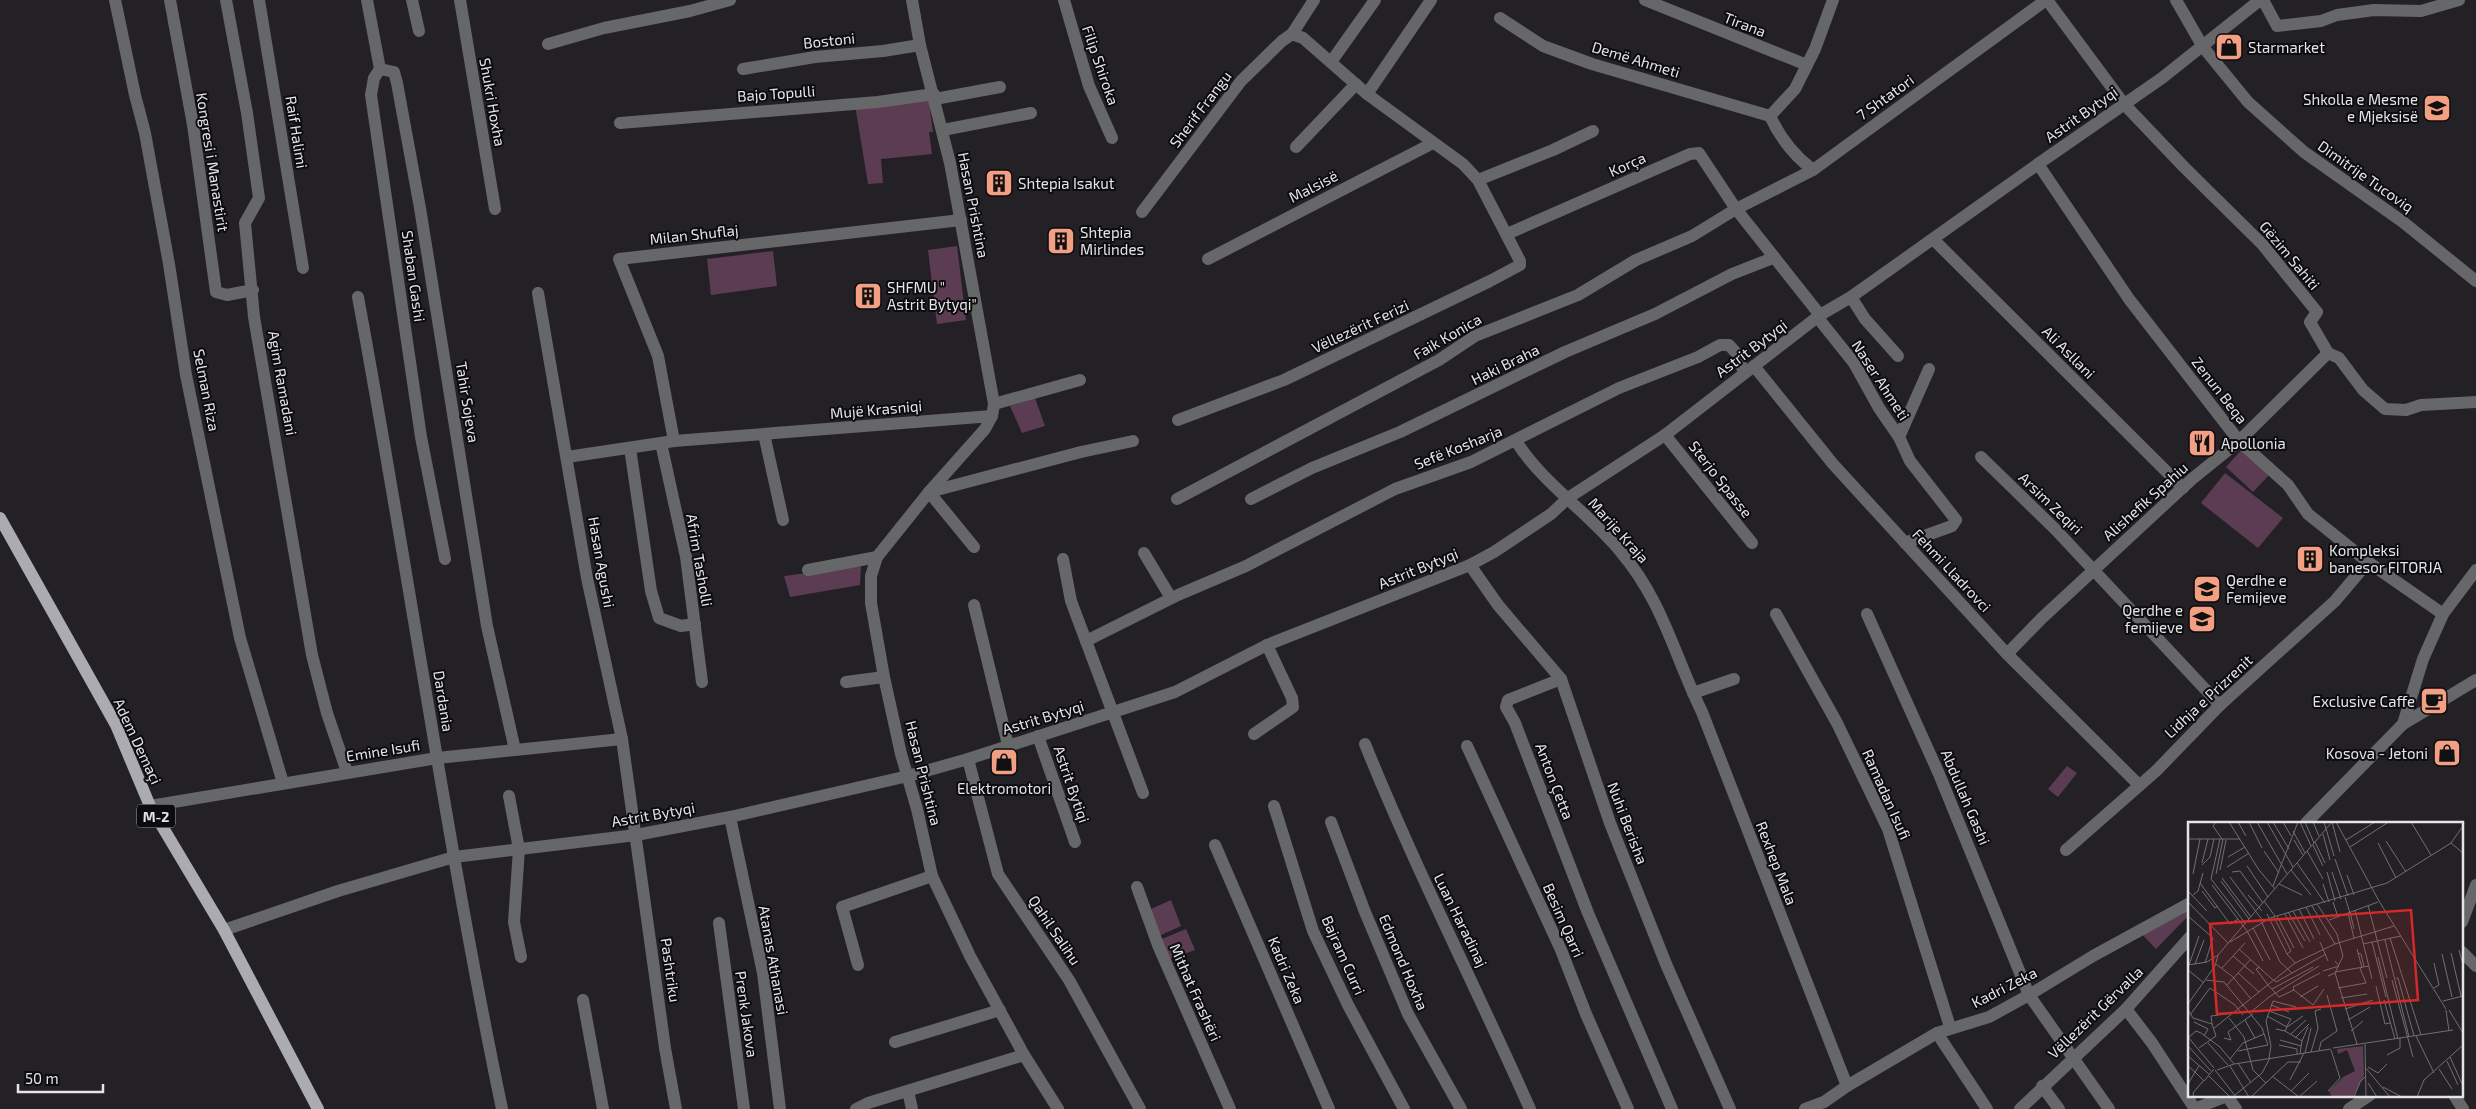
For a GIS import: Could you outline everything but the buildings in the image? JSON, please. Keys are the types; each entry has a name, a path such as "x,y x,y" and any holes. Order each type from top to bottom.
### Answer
{"main road":[{"name":"Adem Demaçi","path":"0,518 116,725 150,806 224,930 318,1109"}],"street":[{"name":"Selman Riza","path":"115,0 134,95 145,132 169,264 186,375 240,638 283,783"},
{"name":"Kongresi i Manastirit","path":"170,0 193,125 216,292 227,296 253,290"},
{"name":"Agim Ramadani","path":"226,0 247,113 259,198 245,223 253,290 254,317 312,655 327,713 346,772"},
{"name":"Raif Halimi","path":"259,0 303,268"},
{"path":"367,0 380,69"},
{"path":"412,0 419,31"},
{"name":"Shukri Hoxha","path":"460,0 495,210"},
{"path":"548,44 604,28 690,11 730,0"},
{"name":"Hasan Prishtina","path":"912,0 920,45 935,96 962,220 993,410 985,429 929,492 877,557 870,576 871,603 884,677 932,876 970,956 1024,1055 1058,1109"},
{"name":"Filip Shiroka","path":"1064,0 1088,86 1112,138"},
{"name":"Sherif Frangu","path":"1142,212 1241,81 1282,40 1292,34 1314,0"},
{"path":"1331,62 1375,0"},
{"path":"1367,94 1431,0"},
{"name":"Tirana","path":"1645,0 1807,65"},
{"path":"1813,170 1796,157 1777,132 1770,116 1795,89 1807,65 1833,0"},
{"path":"2047,0 2124,104"},
{"name":"7 Shtatori","path":"1736,209 1813,170 2047,0"},
{"path":"2176,0 2203,47"},
{"path":"2262,0 2277,26 2321,22 2337,15 2374,10 2421,11 2459,0"},
{"name":"Astrit Bytyqi","path":"224,930 347,888 454,857 636,835 730,817 908,776 968,759 1175,692 1267,645 1470,565 1494,552 1551,514 1568,498 1665,435 1819,316 1851,297 2124,104 2203,47 2262,0"},
{"name":"Demë Ahmeti","path":"1500,18 1543,46 1567,55 1770,116"},
{"path":"1292,34 1303,38 1367,94 1433,144 1463,164 1478,180 1507,234"},
{"name":"Bostoni","path":"743,69 815,57 883,51 920,45"},
{"name":"Dimitrije Tucoviq","path":"2203,47 2248,102 2304,152 2403,222 2476,280"},
{"name":"Shaban Gashi","path":"380,69 374,78 371,95 421,437 445,558"},
{"name":"Tahir Sojeva","path":"380,69 394,72 397,83 431,277 486,626 516,750"},
{"path":"1296,147 1356,84"},
{"path":"935,96 1000,87"},
{"name":"Bajo Topulli","path":"620,122 935,96"},
{"name":"Gëzim Sahiti","path":"2124,104 2262,244 2317,312 2310,322 2328,354 2339,358 2357,383 2385,409 2406,410 2421,404 2476,402"},
{"path":"943,130 1032,113"},
{"path":"1478,180 1553,150 1593,131"},
{"name":"Malsisë","path":"1208,259 1433,144"},
{"name":"Korça","path":"1507,234 1690,154 1699,153 1736,209"},
{"name":"Zenun Beqa","path":"2038,164 2129,299 2239,442 2288,485 2308,514 2368,562 2443,614"},
{"name":"Naser Ahmeti","path":"1736,209 1854,363 1879,408 1899,437 1910,461 1956,520 1952,526 1905,542"},
{"name":"Faik Konica","path":"1177,499 1440,360 1475,336 1578,295 1636,260 1692,236 1736,209"},
{"name":"Milan Shuflaj","path":"667,442 658,356 619,259 962,220"},
{"name":"Vëllezërit Ferizi","path":"1178,420 1284,380 1339,352 1411,321 1520,265 1520,261 1507,234"},
{"name":"Ali Asllani","path":"1933,239 2182,488"},
{"name":"Haki Braha","path":"1250,499 1312,468 1400,432 1565,352 1655,314 1732,274 1773,258"},
{"name":"Hasan Agushi","path":"538,293 587,578 622,739 636,835"},
{"name":"Dardania","path":"358,297 390,474 454,857 502,1109"},
{"path":"1851,297 1865,319 1898,356"},
{"name":"Sefë Kosharja","path":"1086,641 1171,598 1246,566 1395,489 1472,462 1619,388 1698,357 1720,345 1729,345 1749,370"},
{"name":"Alishefik Spahiu","path":"2007,654 2094,569 2182,488 2239,442 2328,354"},
{"name":"Naser Ahmeti","path":"1899,437 1929,369"},
{"name":"Fehmi Lladrovci","path":"1749,370 2007,654 2139,785"},
{"path":"993,410 1080,380"},
{"name":"Mujë Krasniqi","path":"567,457 667,442 764,434 993,410"},
{"path":"764,434 783,520"},
{"name":"Sterjo Spasse","path":"1665,435 1752,543"},
{"path":"974,547 929,492 1080,452 1133,441"},
{"path":"1516,441 1556,489 1568,498"},
{"name":"Afrim Tasholli","path":"667,442 686,557 702,682"},
{"path":"630,448 651,591 659,618 681,626 695,624"},
{"name":"Arsim Zeqiri","path":"1981,457 2094,569 2220,705"},
{"name":"Marije Kraja","path":"1568,498 1620,550 1649,589 1676,646 1682,670 1693,693"},
{"path":"1144,552 1171,598"},
{"path":"808,570 877,557"},
{"path":"1063,559 1071,601 1143,793"},
{"name":"Lidhja e Prizrenit","path":"2066,850 2139,785 2220,705 2335,601 2368,562"},
{"name":"Nuhi Berisha","path":"1470,565 1498,605 1561,679 1610,823 1666,964 1730,1109"},
{"path":"2403,724 2423,659 2443,614 2476,570"},
{"path":"974,605 1008,745"},
{"name":"Ramadan Isufi","path":"1776,614 1837,723 1888,828 1950,1028"},
{"name":"Abdullah Gashi","path":"1867,614 1939,774 2029,995 2109,1109"},
{"path":"1254,734 1293,707 1292,698 1267,645"},
{"path":"846,682 884,677"},
{"name":"Anton Çetta","path":"1561,679 1508,700 1506,707 1515,723 1594,929 1672,1109"},
{"path":"1693,693 1734,679"},
{"path":"2307,822 2403,724 2476,680"},
{"name":"Rexhep Mala","path":"1693,693 1847,1086"},
{"name":"Astrit Bytiqi","path":"1038,736 1075,842"},
{"name":"Emine Isufi","path":"150,806 437,758 622,739"},
{"name":"Luan Haradinaj","path":"1365,744 1408,848 1444,920 1530,1109"},
{"name":"Besim Qarri","path":"1467,746 1561,950 1586,1014 1628,1109"},
{"name":"Qahil Salihu","path":"968,759 998,874 1069,980 1140,1109"},
{"path":"510,796 519,849 514,922 521,958"},
{"name":"Bajram Curri","path":"1274,806 1313,931 1348,1005 1404,1109"},
{"name":"Atanas Athanasi","path":"730,817 763,973 780,1109"},
{"name":"Edmond Hoxha","path":"1332,822 1365,912 1408,1014 1461,1109"},
{"name":"Pashtriku","path":"636,835 665,1048 676,1109"},
{"name":"Kadri Zeka","path":"1214,845 1329,1109"},
{"path":"858,965 842,908 932,876"},
{"path":"2464,917 2476,885"},
{"name":"Mithat Frashëri","path":"1137,887 1158,945 1230,1109"},
{"name":"Kadri Zeka","path":"1805,1109 1826,1105 1847,1086 1937,1033 1989,1017 2093,956 2188,904"},
{"name":"Prenk Jakova","path":"718,923 744,1109"},
{"name":"Vëllezërit Gërvalla","path":"2020,1109 2126,1008 2188,939"},
{"path":"2464,954 2476,966"},
{"path":"583,1000 604,1109"},
{"path":"2126,1008 2152,1043 2194,1109 2227,1096 2236,1109"},
{"path":"895,1042 1000,1010"},
{"path":"1937,1033 1987,1109"},
{"path":"856,1109 868,1103 1024,1055"},
{"path":"2042,1086 2059,1109"},
{"path":"908,1091 912,1109"},
{"path":"2348,1109 2368,1096"},
{"path":"2455,1096 2463,1109"}],"shaded area":[{"path":"928,96 933,132 929,132 932,154 881,159 883,183 868,184 855,105"},
{"path":"957,246 966,320 937,324 928,250"},
{"path":"773,251 777,286 711,295 707,259"},
{"path":"1035,398 1045,426 1022,433 1010,406"},
{"path":"2244,447 2271,473 2253,492 2226,467"},
{"path":"2225,473 2283,518 2258,548 2201,503"},
{"path":"861,566 860,585 790,597 784,576"},
{"path":"2067,766 2077,773 2058,797 2048,789"},
{"path":"1171,900 1181,926 1152,939 1142,913"},
{"path":"2188,908 2188,916 2156,949 2137,929"},
{"path":"1186,929 1195,950 1162,962 1152,943"}],"place":[{"name":"Starmarket","path":"2229,47"},
{"name":"Shkolla e Mesme e Mjeksisë","path":"2437,108"},
{"name":"Shtepia Isakut","path":"999,183"},
{"name":"Shtepia Mirlindes","path":"1061,241"},
{"name":"SHFMU \" Astrit Bytyqi\"","path":"868,296"},
{"name":"Apollonia","path":"2202,443"},
{"name":"Kompleksi banesor FITORJA","path":"2310,559"},
{"name":"Qerdhe e Femijeve","path":"2207,589"},
{"name":"Qerdhe e femijeve","path":"2202,619"},
{"name":"Exclusive Caffe","path":"2434,701"},
{"name":"Kosova - Jetoni","path":"2447,753"},
{"name":"Elektromotori","path":"1004,762"}]}
